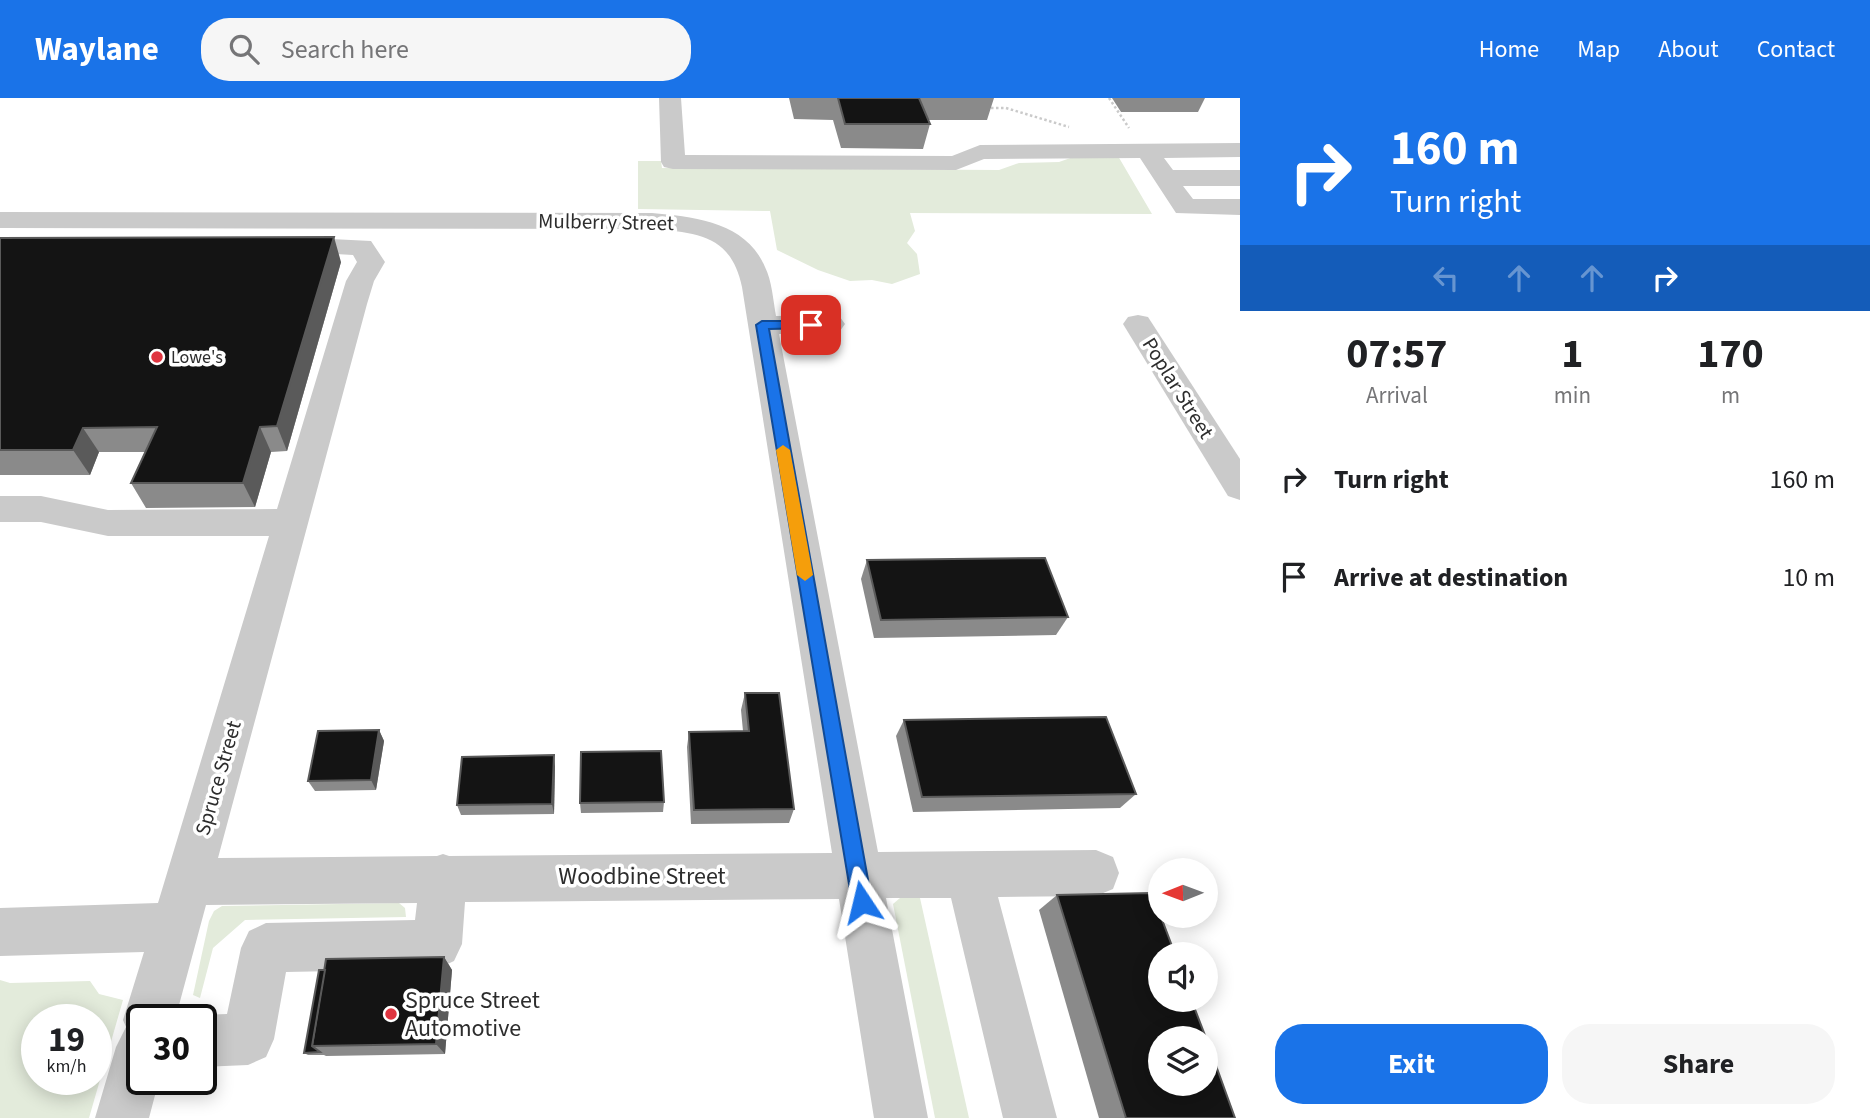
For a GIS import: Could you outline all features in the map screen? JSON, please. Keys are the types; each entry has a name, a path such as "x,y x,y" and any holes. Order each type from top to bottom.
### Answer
{"street":[{"path":"670,98 673,162 956,163 980,152 1140,142 1240,150"},
{"path":"1140,142 1185,207 1240,207"},
{"path":"1166,178 1240,178"},
{"name":"Mulberry Street","path":"0,219 615,221 684,224 717,233 739,249 751,264 901,1118"},
{"name":"Spruce Street","path":"0,246 361,247 370,262 360,281 153,1004"},
{"path":"762,325 830,324"},
{"name":"Poplar Street","path":"1138,324 1240,488"},
{"path":"0,509 41,509 108,523 289,528"},
{"name":"Woodbine Street","path":"188,882 443,877 1096,873"},
{"path":"969,875 1030,1118"},
{"path":"217,1040 248,1039 266,948 436,944 443,877"},
{"path":"0,932 174,927"},
{"path":"122,1118 128,1095"}],"path":[{"path":"1109,98 1140,142"},
{"path":"981,108 1006,108 1069,127"}],"green space":[{"path":"1076,156 1118,156 1152,214 910,213 915,231 907,243 917,254 920,274 892,284 872,280 850,281 818,270 777,250 770,211 638,209 638,161 661,161 662,168 999,170 1019,163 1059,162"},
{"path":"900,898 920,898 969,1118 935,1118 893,904"},
{"path":"399,903 405,908 406,917 245,920 213,948 200,998 193,995 209,921 214,911 222,906"},
{"path":"0,980 10,983 90,981 99,994 123,1000 112,1038 112,1004 21,1004 21,1095 96,1095 89,1118 0,1118"}],"building":[{"path":"838,98 919,98 930,124 845,124"},
{"name":"Lowe's","path":"334,237 277,426 260,427 243,483 131,483 157,427 83,428 73,450 0,450 0,238"},
{"path":"1045,558 1068,617 881,620 867,560"},
{"path":"745,693 779,693 794,809 694,810 689,732 749,731"},
{"path":"1106,717 1136,794 922,797 904,720"},
{"path":"379,730 371,780 308,781 318,731"},
{"path":"661,751 664,802 580,803 581,752"},
{"path":"554,755 552,804 457,805 462,757"},
{"path":"1148,893 1148,928 1165,928 1170,942 1148,942 1148,1012 1196,1012 1201,1026 1148,1026 1148,1096 1218,1096 1218,1071 1235,1118 1126,1118 1057,895"},
{"name":"Spruce Street Automotive","path":"444,957 436,1044 312,1046 326,959"},
{"path":"319,970 325,970 312,1046 320,1052 304,1053"}],"slow traffic":[{"path":"783,450 805,575"}],"place":[{"name":"Lowe's","path":"157,357"},
{"name":"Spruce Street Automotive","path":"391,1014"}],"route":[{"path":"811,325 762,325 862,902"}]}
